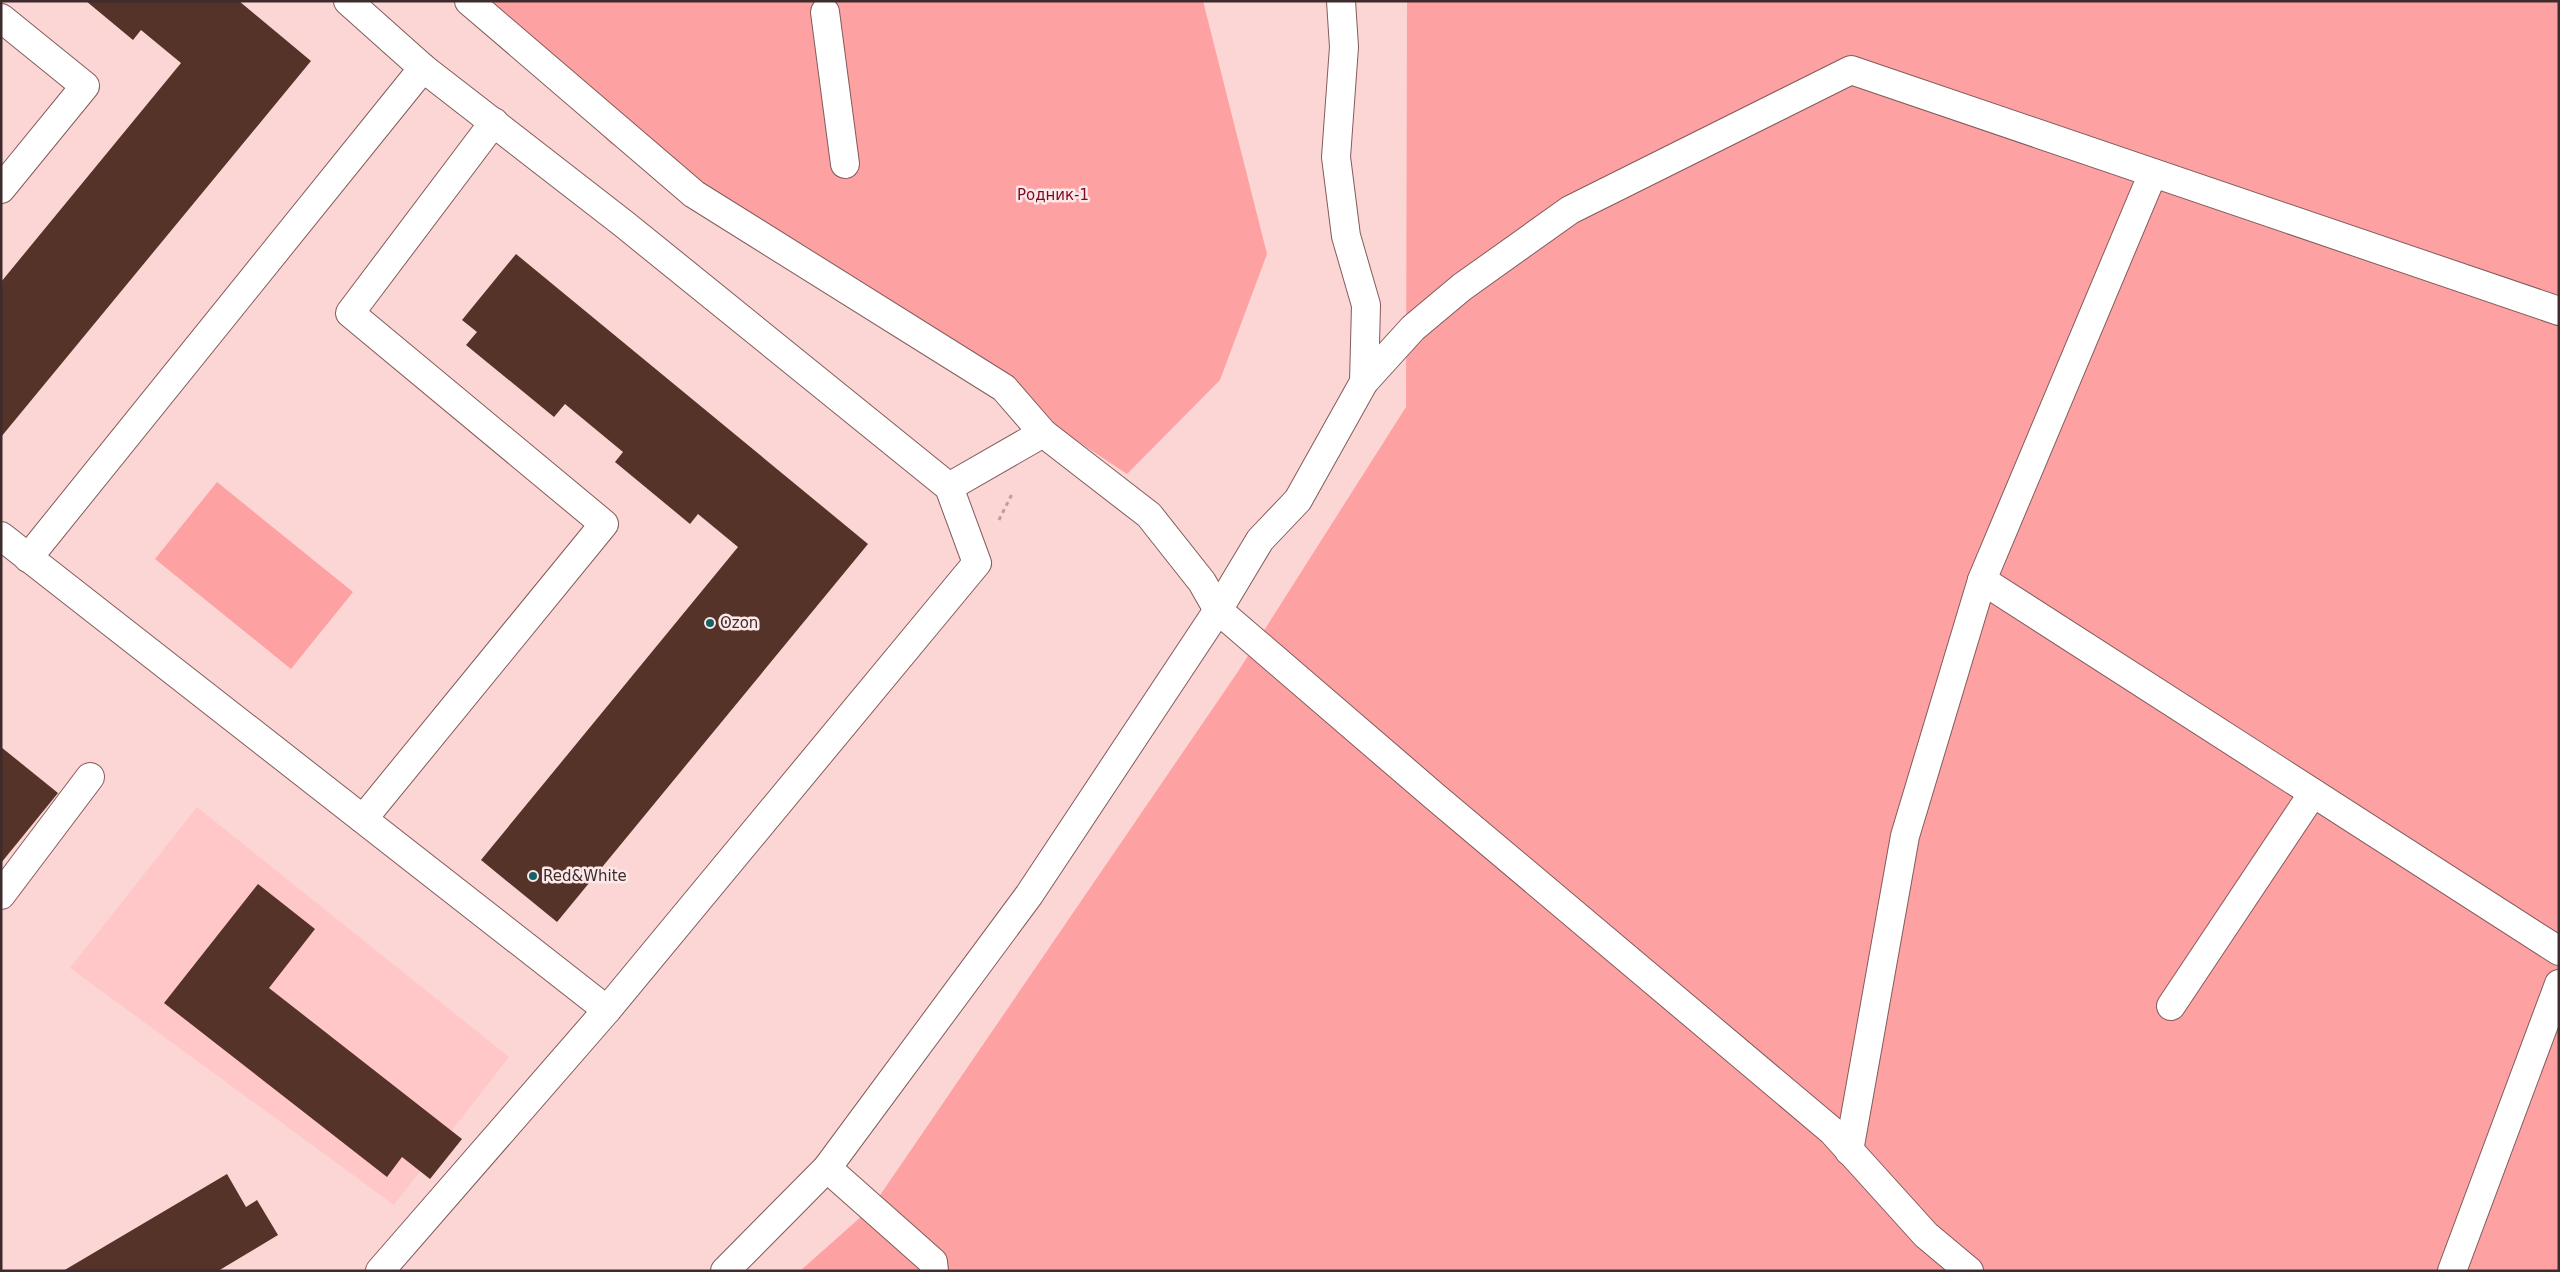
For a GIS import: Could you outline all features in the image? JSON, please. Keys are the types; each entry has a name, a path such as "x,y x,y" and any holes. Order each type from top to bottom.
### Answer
{"street":[{"path":"348,1 423,68 756,329 949,487 977,563 607,1010 380,1271"},
{"path":"469,1 694,194 1004,388 1043,433 1149,515 1202,582 1218,610 1432,795 1832,1131 1926,1235 1969,1271"},
{"path":"1341,1 1344,47 1336,157 1346,236 1366,304 1364,382"},
{"path":"821,5 845,164"},
{"path":"1,18 85,86 1,189"},
{"path":"28,558 423,68"},
{"path":"725,1271 828,1168 1029,895 1218,610 1260,540 1298,500 1364,382 1413,328 1462,287 1570,210 1850,70 2559,311"},
{"path":"363,820 604,524 350,313 494,122"},
{"path":"1849,1151 1905,836 1982,580 2153,173"},
{"path":"949,487 1043,433"},
{"path":"1,536 607,1010"},
{"path":"1982,580 2559,951"},
{"path":"1,895 90,777"},
{"path":"2172,1006 2313,794"},
{"path":"2452,1271 2559,984"},
{"path":"828,1168 932,1262 934,1271"}],"path":[{"path":"977,563 1016,486"}],"shaded area":[{"path":"197,807 509,1057 394,1205 70,968"}],"green space":[{"name":"Родник-1","path":"471,1 1203,1 1267,254 1220,380 1127,474 890,317 610,143"},
{"path":"1407,1 2559,1 2559,1271 800,1271 872,1207 1237,673 1406,407"},
{"path":"217,482 353,592 291,669 155,559"}],"building":[{"path":"86,1 239,1 311,61 1,437 1,282 181,63 141,30 133,40"},
{"path":"516,254 868,544 557,922 481,860 738,547 698,514 690,524 615,462 623,452 565,404 554,417 466,345 477,332 462,320"},
{"path":"1,747 58,793 1,863"},
{"path":"258,884 315,929 269,988 462,1139 430,1179 402,1157 387,1177 164,1003"},
{"path":"227,1174 246,1207 257,1200 278,1235 218,1271 63,1271"}],"place":[{"name":"Ozon","path":"710,623"},
{"name":"Red&White","path":"533,876"}]}
